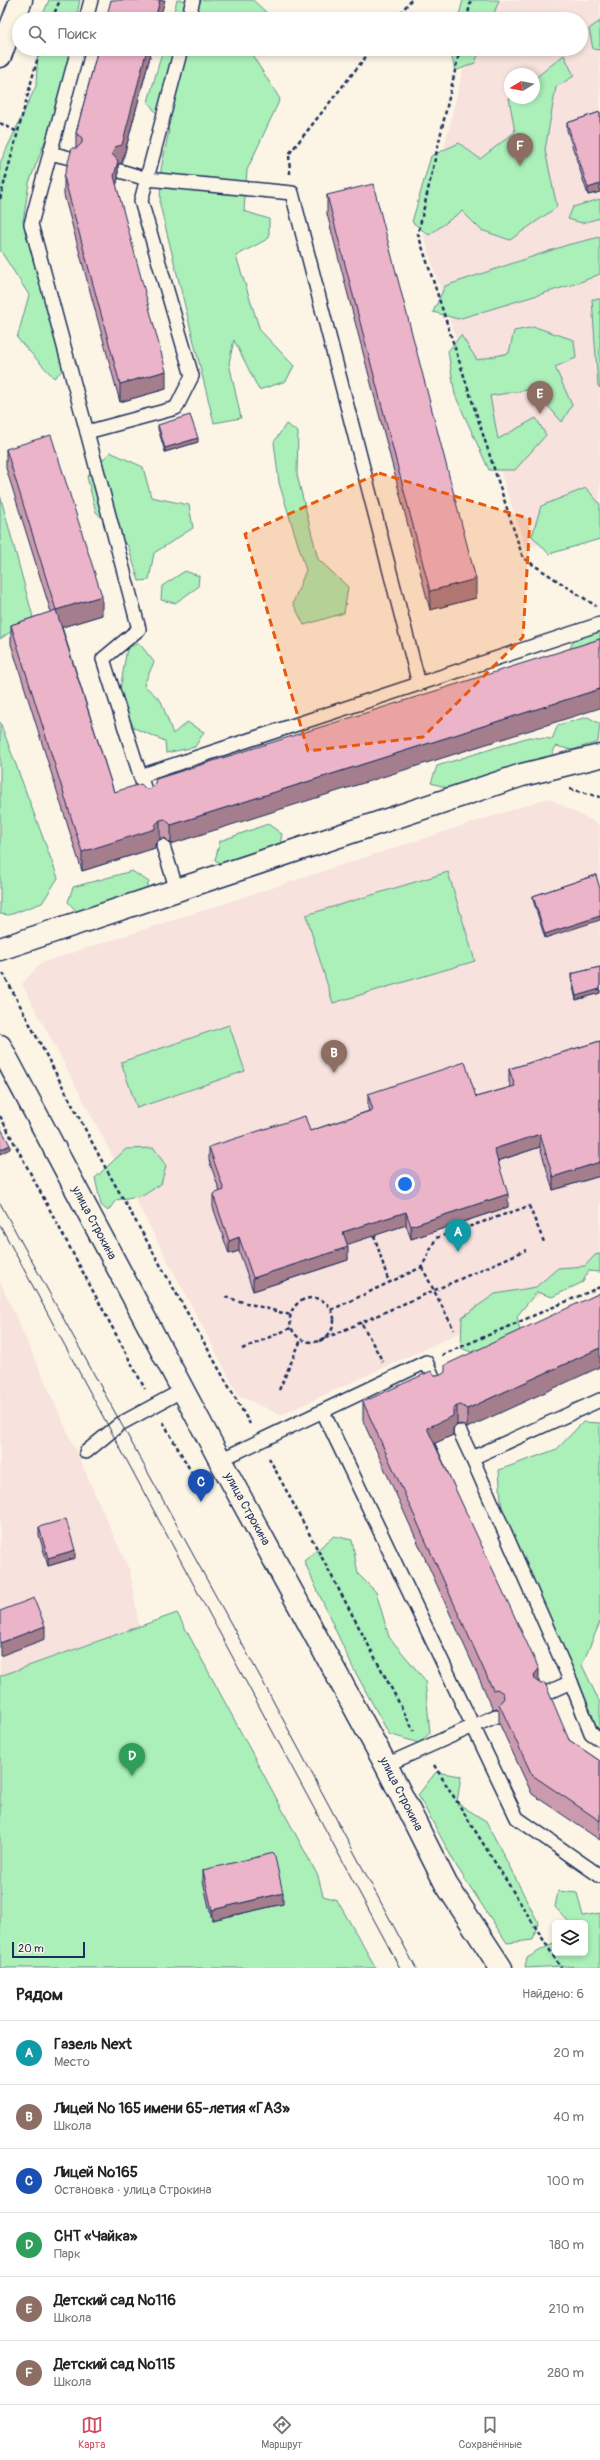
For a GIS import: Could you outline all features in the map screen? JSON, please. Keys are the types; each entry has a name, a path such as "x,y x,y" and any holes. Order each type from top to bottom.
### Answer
{"street":[{"path":"16,12 21,0"},
{"path":"0,56 12,24"},
{"path":"0,949 522,775 600,756"},
{"name":"улица Строкина","path":"0,1046 220,1460 386,1764 446,1884 502,1968"}],"lane":[{"path":"88,12 91,0"},
{"path":"190,12 193,0"},
{"path":"76,56 31,224 139,629 103,659 148,800"},
{"path":"87,432 176,408 192,376 141,201 179,56"},
{"path":"50,152 74,159"},
{"path":"120,171 147,179 292,193 419,684"},
{"path":"140,776 600,624"},
{"path":"163,846 177,890"},
{"path":"220,1460 426,1362 438,1387"},
{"path":"86,1452 120,1424 183,1390"},
{"path":"472,1458 600,1400"},
{"path":"323,1412 517,1818 600,1876"},
{"path":"460,1432 571,1682 591,1733 600,1739"},
{"path":"542,1695 571,1682"},
{"path":"386,1764 496,1716"}],"path":[{"path":"55,12 60,0"},
{"path":"402,12 411,0"},
{"path":"468,12 471,0"},
{"path":"0,199 38,56"},
{"path":"292,193 289,154 366,56"},
{"path":"458,56 418,234 523,558 600,609"},
{"path":"0,123 18,132"},
{"path":"0,967 108,1172 213,1361 260,1441 423,1748 561,1968"},
{"path":"0,1116 154,1406 202,1491"},
{"path":"331,1310 422,1267 436,1238 529,1206 544,1242"},
{"path":"374,1235 389,1283"},
{"path":"319,1341 327,1336 332,1328 334,1320 331,1310 322,1301 309,1299 301,1301 294,1307 290,1315 291,1328 301,1340 310,1342 319,1341 362,1324 434,1290 526,1250"},
{"path":"422,1267 454,1330"},
{"path":"426,1362 600,1287"},
{"path":"225,1297 290,1315"},
{"path":"362,1324 384,1364"},
{"path":"242,1349 291,1328"},
{"path":"279,1390 301,1340"}],"highlighted area":[{"path":"379,473 530,519 523,637 423,737 308,751 245,534"}],"shaded area":[{"path":"480,0 600,0 600,522 526,549 423,234 466,56 588,56 588,12 477,12"},
{"path":"548,798 600,825 600,1268 281,1415 239,1396 22,984 41,963"},
{"path":"0,1281 130,1572 139,1626 0,1676"}],"green space":[{"path":"49,0 80,0 77,12 44,12"},
{"path":"177,0 253,0 266,12 174,12"},
{"path":"463,0 499,0 495,12 460,12"},
{"path":"600,21 600,50 593,49 589,29"},
{"path":"38,56 69,56 59,104 29,183 23,222 65,368 54,378 17,338 29,295 0,250 0,163 36,86"},
{"path":"161,56 255,56 254,58 280,99 247,170 244,211 269,219 269,238 236,256 260,330 294,366 286,381 259,390 234,340 229,363 241,418 214,423 160,205 161,169 169,130 148,102"},
{"path":"452,56 478,56 475,63 455,71"},
{"path":"564,56 574,76 556,87 545,150 557,207 510,240 481,230 462,211 429,235 412,222 431,156 459,143 480,159 515,132 510,104 540,104 540,74"},
{"path":"600,199 600,218 582,223 568,219 573,207"},
{"path":"600,237 600,274 578,283 458,319 433,312 445,286 567,245"},
{"path":"592,299 600,299 600,388 598,386"},
{"path":"535,327 574,340 576,358 555,367 572,405 562,422 533,389 490,396 498,439 536,418 546,435 515,470 489,470 455,395 448,351 461,335 477,360 509,353 514,331"},
{"path":"286,424 298,432 297,475 318,559 348,587 344,613 304,625 293,603 306,570 279,483 274,442"},
{"path":"110,452 143,467 151,497 189,505 193,528 154,553 149,580 139,581 128,546 96,512 87,477"},
{"path":"586,488 600,504 600,539 549,554 532,536 541,506"},
{"path":"0,495 33,617 0,639"},
{"path":"185,571 199,576 198,587 175,603 161,600 162,586"},
{"path":"600,629 600,651 569,650 576,636"},
{"path":"139,643 154,662 144,685 161,701 173,734 187,722 204,732 195,747 166,753 165,741 134,728 119,696 127,648"},
{"path":"588,717 600,724 598,742 572,750 556,746 551,757 455,790 431,783 437,766 529,737 552,739 558,725"},
{"path":"0,722 58,878 42,903 9,915 0,914"},
{"path":"268,824 282,834 279,850 229,868 215,860 220,841"},
{"path":"132,871 149,882 144,893 78,913 68,902 73,887"},
{"path":"448,872 475,961 333,1003 306,915"},
{"path":"229,1025 245,1071 137,1108 121,1062"},
{"path":"154,1148 166,1166 161,1184 144,1195 116,1200 108,1211 101,1205 95,1178 126,1149"},
{"path":"600,1254 600,1272 588,1271 583,1282 552,1297 537,1292 517,1316 520,1331 476,1354 461,1348 462,1317 495,1294 536,1287 558,1268 585,1266 595,1255"},
{"path":"583,1422 600,1423 600,1622 582,1665 600,1703 600,1730 590,1723 503,1530 499,1470 557,1449"},
{"path":"334,1536 352,1540 358,1574 376,1592 389,1637 425,1680 430,1733 419,1743 389,1734 352,1666 304,1561"},
{"path":"177,1613 318,1876 323,1896 337,1900 376,1968 0,1968 0,1676"},
{"path":"436,1772 461,1776 457,1803 486,1821 538,1922 533,1940 507,1943 457,1867 418,1795"},
{"path":"558,1891 577,1893 583,1916 600,1913 600,1968 563,1966 525,1968 527,1958 552,1944 552,1956 588,1956 588,1920 567,1920 555,1907"}],"building":[{"path":"111,0 160,0 157,12 108,12"},
{"path":"96,56 145,56 122,145 115,147 112,154 118,161 114,176 166,371 120,384 64,177 72,148 77,148 82,143 82,138 76,133"},
{"path":"600,112 600,184 588,188 567,123"},
{"path":"373,184 476,579 430,591 327,195"},
{"path":"190,415 198,438 165,448 158,425"},
{"path":"51,435 102,596 56,610 6,449"},
{"path":"56,610 114,792 141,784 146,789 150,789 154,786 156,779 600,639 600,689 171,825 165,819 160,820 155,825 155,829 82,852 11,625"},
{"path":"596,875 600,889 600,916 545,934 533,896"},
{"path":"600,967 600,989 576,996 571,974"},
{"path":"600,1041 600,1162 553,1177 540,1134 494,1149 508,1194 411,1226 406,1212 343,1232 348,1247 253,1278 239,1237 229,1241 213,1194 224,1190 209,1147 305,1116 310,1131 373,1110 368,1094 465,1062 476,1097 515,1086 509,1069"},
{"path":"0,1127 10,1145 0,1150"},
{"path":"600,1293 600,1348 467,1409 461,1405 457,1406 453,1409 453,1416 427,1428 539,1669 534,1675 535,1680 541,1684 545,1683 569,1740 600,1761 600,1821 532,1775 499,1704 504,1698 503,1693 497,1689 493,1690 363,1402 431,1371 434,1375 441,1375 445,1372 445,1365"},
{"path":"66,1519 75,1550 48,1558 39,1527"},
{"path":"34,1598 45,1626 0,1643 0,1611"},
{"path":"274,1853 283,1893 212,1910 203,1870"}],"tram line":[{"path":"0,1203 263,1682 416,1968"},
{"path":"0,1225 400,1968"}],"place":[{"name":"Детский сад №115","path":"520,166"},
{"name":"Детский сад №116","path":"540,414"},
{"name":"Лицей № 165 имени 65-летия «ГАЗ»","path":"334,1073"},
{"name":"Газель Next","path":"458,1252"},
{"name":"Лицей №165","path":"201,1502"},
{"name":"СНТ «Чайка»","path":"132,1776"}]}
